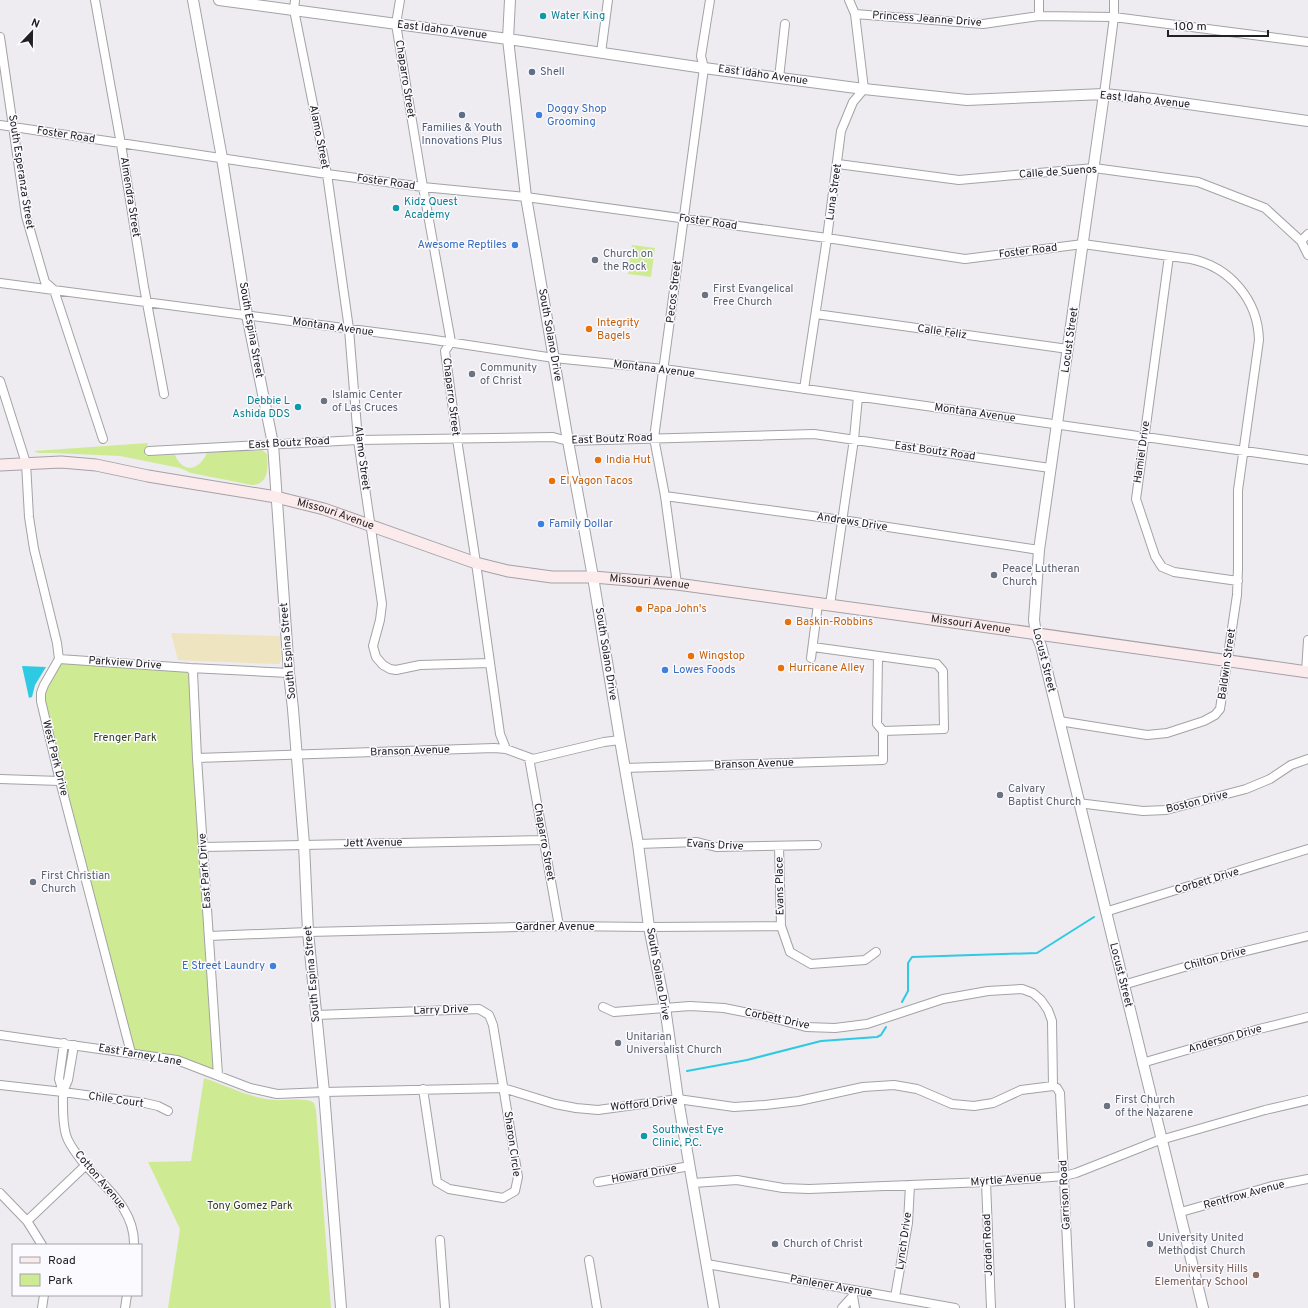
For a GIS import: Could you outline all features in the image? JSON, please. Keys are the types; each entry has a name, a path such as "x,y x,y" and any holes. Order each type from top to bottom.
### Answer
{"main road":[{"name":"Missouri Avenue","path":"0,465 61,462 96,465 148,476 276,498 324,509 476,563 508,571 533,575 594,577 676,584 1307,672"}],"street":[{"name":"Almendra Street","path":"95,0 164,394"},
{"name":"South Espina Street","path":"193,0 222,158 247,315 273,444 289,672 304,844 308,932 324,1092 341,1308"},
{"name":"East Idaho Avenue","path":"219,0 508,38 704,68 864,89 967,100 1104,94 1308,121"},
{"name":"Alamo Street","path":"295,0 294,10 327,174 348,329 358,440 382,604 380,620 373,646 374,652 380,662 390,669 396,670 420,665 489,663"},
{"name":"Chaparro Street","path":"400,0 396,24 451,342 445,351 489,663 500,734 506,749"},
{"name":"South Solano Drive","path":"510,0 508,38 526,197 568,441 594,577 624,768 638,844 649,927 665,1008 678,1099 714,1308"},
{"path":"601,53 608,0"},
{"name":"Pecos Street","path":"676,584 665,496 654,438 704,68 701,56 710,0"},
{"path":"850,0 856,14 864,89"},
{"path":"1039,0 1039,16"},
{"name":"Locust Street","path":"1114,0 1114,18 1094,168 1039,550 1034,620 1036,634 1041,646 1142,1063 1181,1212 1203,1308"},
{"name":"Princess Jeanne Drive","path":"856,14 983,24 1039,16 1114,18 1308,42"},
{"path":"779,78 785,24"},
{"name":"South Esperanza Street","path":"0,37 26,216 45,282 54,290 103,439"},
{"name":"Luna Street","path":"804,389 838,164 841,131 853,102 864,89"},
{"name":"Foster Road","path":"0,125 327,174 423,187 526,197 684,218 965,259 1083,244 1196,260 1220,271 1231,279 1240,288 1252,309 1256,320 1259,340 1244,451"},
{"name":"Calle de Suenos","path":"838,164 959,180 1094,168 1198,182 1265,208 1301,241"},
{"path":"1308,234 1301,241 1308,255"},
{"name":"Hamiel Drive","path":"1169,256 1136,499 1157,560 1162,567 1170,571 1238,581"},
{"name":"Montana Avenue","path":"0,283 451,342 554,358 664,369 1308,460"},
{"name":"Calle Feliz","path":"816,314 1068,349"},
{"path":"0,381 26,463 29,517 34,549 57,643 59,659"},
{"path":"830,605 854,439 858,397"},
{"name":"East Boutz Road","path":"149,451 358,440 554,437 568,441 814,434 1050,468"},
{"name":"Baldwin Street","path":"1059,721 1147,735 1167,732 1208,720 1215,716 1220,709 1238,581 1238,496 1244,451"},
{"name":"Andrews Drive","path":"665,496 842,520 1039,550"},
{"path":"811,658 818,604"},
{"path":"1307,672 1308,640"},
{"path":"813,647 937,664 943,671 944,729 883,731 877,724 878,656"},
{"name":"Parkview Drive","path":"59,659 190,668 289,672"},
{"name":"West Park Drive","path":"59,659 44,686 41,701 60,782 131,1052"},
{"name":"East Park Drive","path":"190,668 193,672 197,758 218,1075"},
{"name":"Branson Avenue","path":"624,768 883,760 883,731"},
{"name":"Branson Avenue","path":"197,758 506,749 529,758 540,759 604,742 620,740"},
{"name":"Chaparro Street","path":"529,758 559,926"},
{"name":"Boston Drive","path":"1078,803 1143,811 1166,810 1246,789 1270,779 1291,765 1308,759"},
{"path":"0,779 60,782"},
{"name":"Jett Avenue","path":"203,847 544,840"},
{"name":"Evans Drive","path":"638,844 697,842 716,847 817,846"},
{"name":"Evans Place","path":"779,846 781,926"},
{"name":"Corbett Drive","path":"1105,912 1308,849"},
{"name":"Gardner Avenue","path":"209,936 559,926 781,926"},
{"path":"781,926 790,952 811,964 865,960 876,952"},
{"name":"Chilton Drive","path":"1123,986 1205,961 1308,936"},
{"name":"Corbett Drive","path":"603,1007 614,1012 690,1006 724,1008 769,1017 806,1027 835,1028 866,1024 943,999 988,991 1022,989 1033,993 1041,1000 1048,1010 1052,1021 1053,1086"},
{"name":"Larry Drive","path":"316,1015 478,1009 489,1015 493,1025 503,1088"},
{"name":"Anderson Drive","path":"1142,1063 1252,1031 1308,1018"},
{"name":"East Farney Lane","path":"0,1035 131,1052 177,1060 250,1088 277,1094 324,1092"},
{"name":"Cotton Avenue","path":"64,1043 59,1079 63,1092 66,1136 74,1151 114,1194 126,1211 134,1234 134,1244"},
{"name":"Cotton Avenue","path":"63,1092 68,1080 74,1045"},
{"name":"Chile Court","path":"0,1085 145,1103 158,1106 168,1111"},
{"name":"Wofford Drive","path":"324,1092 503,1088 555,1104 598,1110 678,1099 734,1107 765,1105 799,1101 863,1087 894,1085 917,1089 952,1104 974,1106 993,1103 1021,1090 1053,1086"},
{"name":"Garrison Road","path":"1053,1086 1057,1088 1060,1093 1070,1308"},
{"name":"Sharon Circle","path":"423,1089 437,1182 449,1189 503,1198 515,1191 518,1177 503,1088"},
{"name":"Myrtle Avenue","path":"693,1183 737,1180 783,1188 809,1189 986,1182 1064,1176 1076,1173 1162,1140 1265,1110 1308,1100"},
{"path":"28,1221 86,1165"},
{"name":"Howard Drive","path":"598,1182 690,1166"},
{"name":"Rentfrow Avenue","path":"1181,1212 1272,1186 1308,1179"},
{"name":"Jordan Road","path":"986,1182 991,1308"},
{"name":"Lynch Drive","path":"895,1297 908,1223 910,1185"},
{"path":"0,1192 28,1221 41,1244"},
{"path":"440,1240 445,1308"},
{"path":"589,1260 597,1308"},
{"name":"Panlener Avenue","path":"707,1264 852,1293 895,1297 940,1307 956,1308"},
{"path":"842,1308 852,1293"},
{"path":"852,1293 855,1308"},
{"path":"42,1308 44,1296"},
{"path":"125,1308 127,1296"}],"green space":[{"path":"632,245 655,248 651,277 628,274"},
{"path":"148,443 145,456 175,455 180,463 188,468 192,468 199,464 207,453 262,450 267,455 267,470 262,482 252,485 191,473 180,468 120,456 38,453 34,451"},
{"name":"Frenger Park","path":"59,659 190,668 218,1075 177,1060 131,1053 41,693"},
{"name":"Tony Gomez Park","path":"204,1078 257,1097 275,1100 306,1100 314,1103 316,1110 331,1308 168,1308 180,1229 148,1162 191,1161"}],"sand":[{"path":"171,633 280,636 281,661 279,664 275,664 178,660"}],"water":[{"path":"22,666 46,667 35,685 32,697 29,698"}],"waterway":[{"path":"902,1002 908,991 908,963 912,957 1037,953 1094,917"},
{"path":"687,1071 747,1060 821,1041 877,1037 881,1035 886,1027"}],"place":[{"name":"Water King","path":"543,16"},
{"name":"Shell","path":"532,72"},
{"name":"Families & Youth Innovations Plus","path":"462,115"},
{"name":"Doggy Shop Grooming","path":"539,115"},
{"name":"Kidz Quest Academy","path":"396,208"},
{"name":"Awesome Reptiles","path":"515,245"},
{"name":"Church on the Rock","path":"595,260"},
{"name":"First Evangelical Free Church","path":"705,295"},
{"name":"Integrity Bagels","path":"589,329"},
{"name":"Community of Christ","path":"472,374"},
{"name":"Islamic Center of Las Cruces","path":"324,401"},
{"name":"Debbie L Ashida DDS","path":"298,407"},
{"name":"India Hut","path":"598,460"},
{"name":"El Vagon Tacos","path":"552,481"},
{"name":"Family Dollar","path":"541,524"},
{"name":"Peace Lutheran Church","path":"994,575"},
{"name":"Papa John's","path":"639,609"},
{"name":"Baskin-Robbins","path":"788,622"},
{"name":"Wingstop","path":"691,656"},
{"name":"Hurricane Alley","path":"781,668"},
{"name":"Lowes Foods","path":"665,670"},
{"name":"Calvary Baptist Church","path":"1000,795"},
{"name":"First Christian Church","path":"33,882"},
{"name":"E Street Laundry","path":"273,966"},
{"name":"Unitarian Universalist Church","path":"618,1043"},
{"name":"First Church of the Nazarene","path":"1107,1106"},
{"name":"Southwest Eye Clinic, P.C.","path":"644,1136"},
{"name":"Church of Christ","path":"775,1244"},
{"name":"University United Methodist Church","path":"1150,1244"},
{"name":"University Hills Elementary School","path":"1256,1275"}]}
